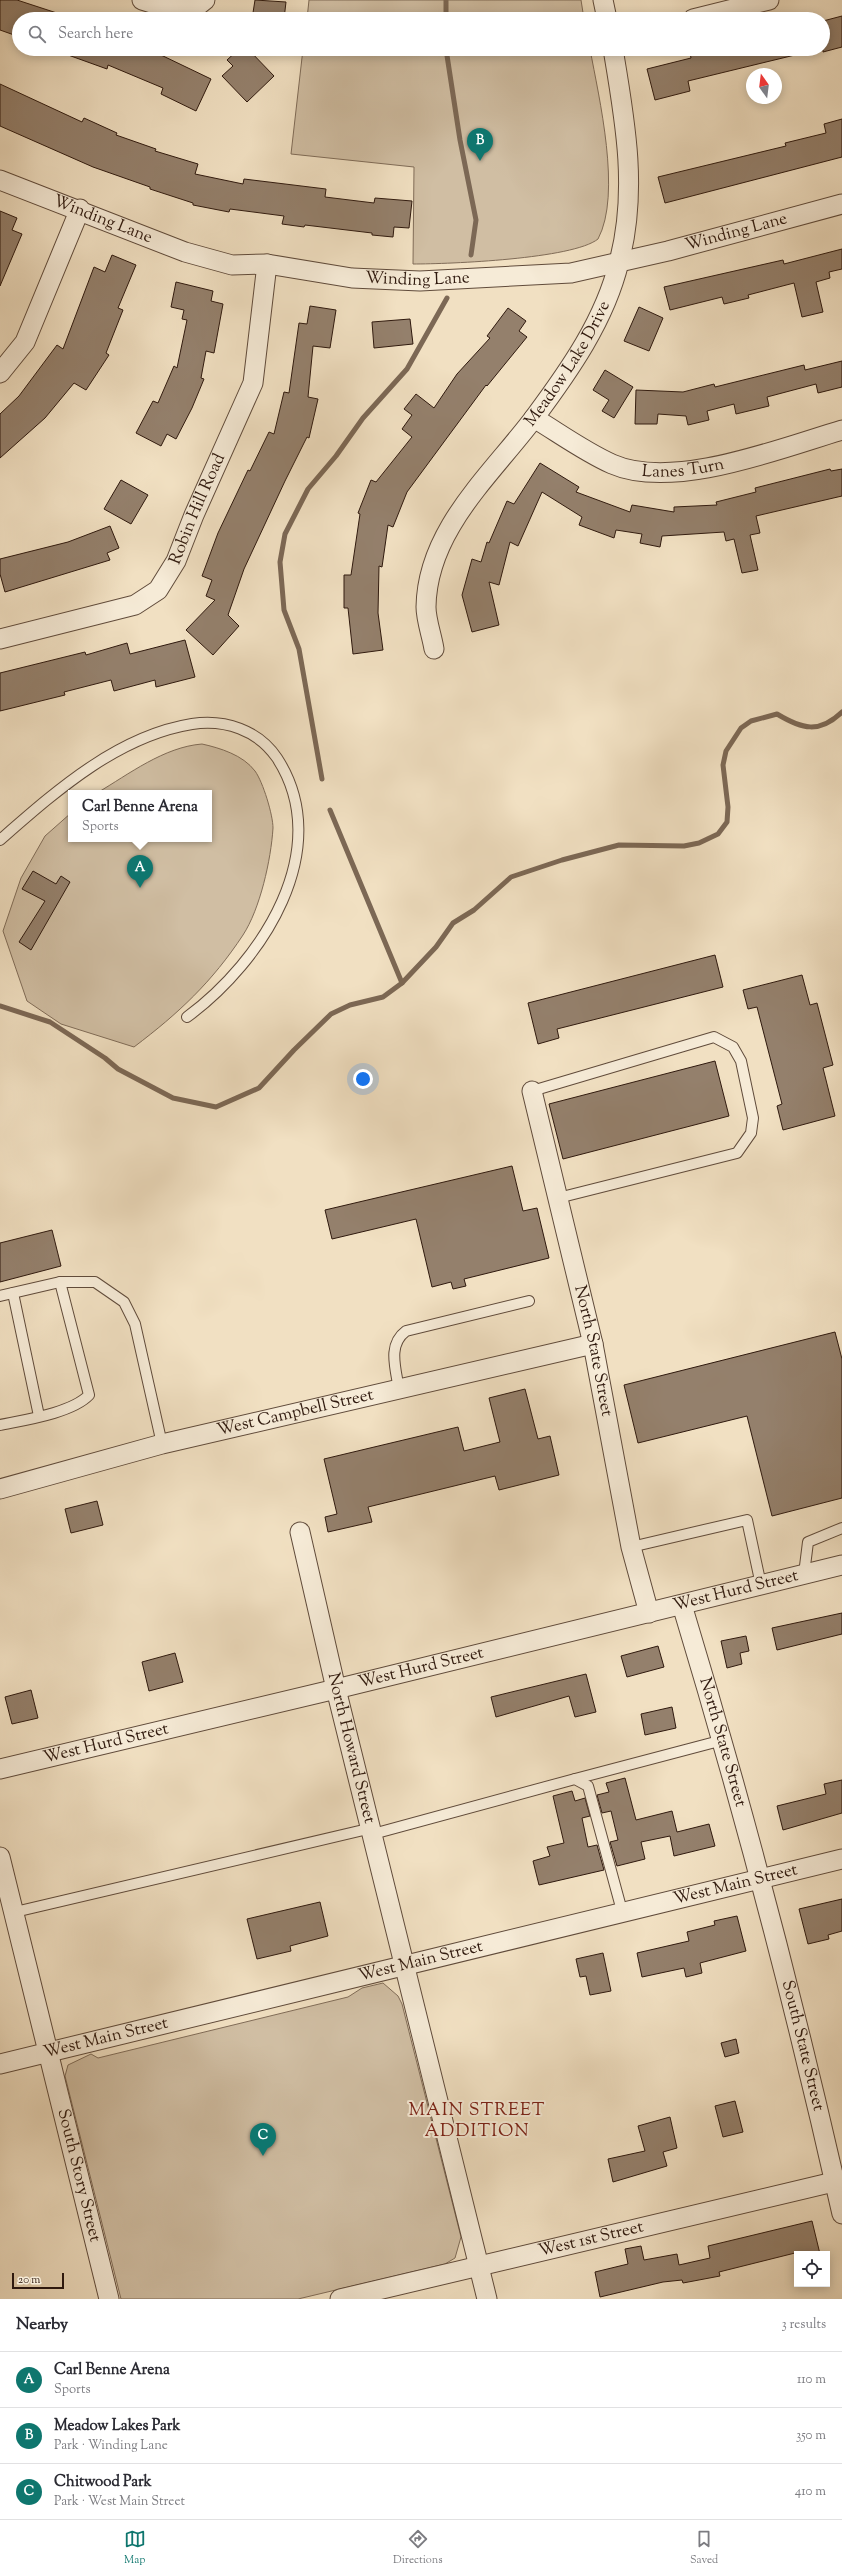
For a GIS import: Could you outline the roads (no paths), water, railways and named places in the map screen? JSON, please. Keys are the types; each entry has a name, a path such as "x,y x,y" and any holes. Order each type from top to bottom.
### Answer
{"street":[{"path":"142,0 181,9 201,4 205,0"},
{"path":"603,0 606,12"},
{"path":"721,12 769,0"},
{"name":"Meadow Lake Drive","path":"434,649 426,607 432,566 445,533 464,506 534,418 580,352 604,304 619,263 629,210 628,140 614,56"},
{"name":"Winding Lane","path":"0,180 80,209 185,252 232,265 267,264 352,278 420,281 559,274 619,263 842,204"},
{"path":"0,373 25,342 80,209"},
{"name":"Robin Hill Road","path":"0,639 135,605 158,590 176,561 194,515 253,383 267,264"},
{"name":"Lanes Turn","path":"534,418 613,465 652,474 686,472 739,460 842,430"},
{"name":"North State Street","path":"532,1090 593,1344 631,1547 649,1613"},
{"name":"West Campbell Street","path":"0,1489 162,1444 593,1344"},
{"name":"North Howard Street","path":"300,1532 336,1689 487,2299"},
{"name":"West Hurd Street","path":"0,1768 336,1689 842,1565"},
{"name":"North State Street","path":"682,1605 723,1740 760,1879"},
{"name":"South Story Street","path":"0,1857 15,1912 109,2299"},
{"name":"West Main Street","path":"0,2064 622,1911 842,1859"},
{"name":"South State Street","path":"760,1879 838,2180 842,2214"},
{"name":"West 1st Street","path":"340,2299 838,2180"}],"lane":[{"path":"0,840 55,792 99,761 170,729 193,724 219,724 241,728 258,738 279,762 294,792 298,814 299,839 294,862 285,896 257,946 221,990 187,1017"},
{"path":"532,1090 714,1037 734,1047 741,1060 753,1118 751,1133 737,1152 558,1198"},
{"path":"0,1425 39,1416 82,1402 89,1395 60,1282"},
{"path":"0,1296 60,1282 95,1282 124,1302 134,1324 162,1444"},
{"path":"14,1293 39,1416"},
{"path":"399,1390 393,1354 397,1337 406,1331 529,1301"},
{"path":"631,1547 747,1520 761,1585"},
{"path":"804,1574 808,1542 842,1528"},
{"path":"15,1912 372,1831 723,1740"},
{"path":"575,1779 588,1786 622,1911"}],"waterway":[{"path":"446,0 446,12"},
{"path":"447,56 460,140 476,220 471,255"},
{"path":"322,779 299,649 284,610 280,562 285,534 308,489 336,456 363,418 407,369 447,298"},
{"path":"0,1006 50,1022 105,1058 118,1069 173,1098 216,1107 259,1088 294,1050 331,1014 350,1005 383,997 402,983 436,947 453,923 474,910 511,877 562,860 619,845 684,846 699,843 718,834 727,822 728,807 723,765 726,751 741,728 751,721 777,714 794,723 810,727 826,724 842,712"},
{"path":"330,810 402,983"}],"place":[{"name":"Meadow Lakes Park","path":"480,161"},
{"name":"Carl Benne Arena","path":"140,888"},
{"name":"Chitwood Park","path":"263,2156"}],"district":[{"name":"MAIN STREET ADDITION","path":"477,2121"}]}
